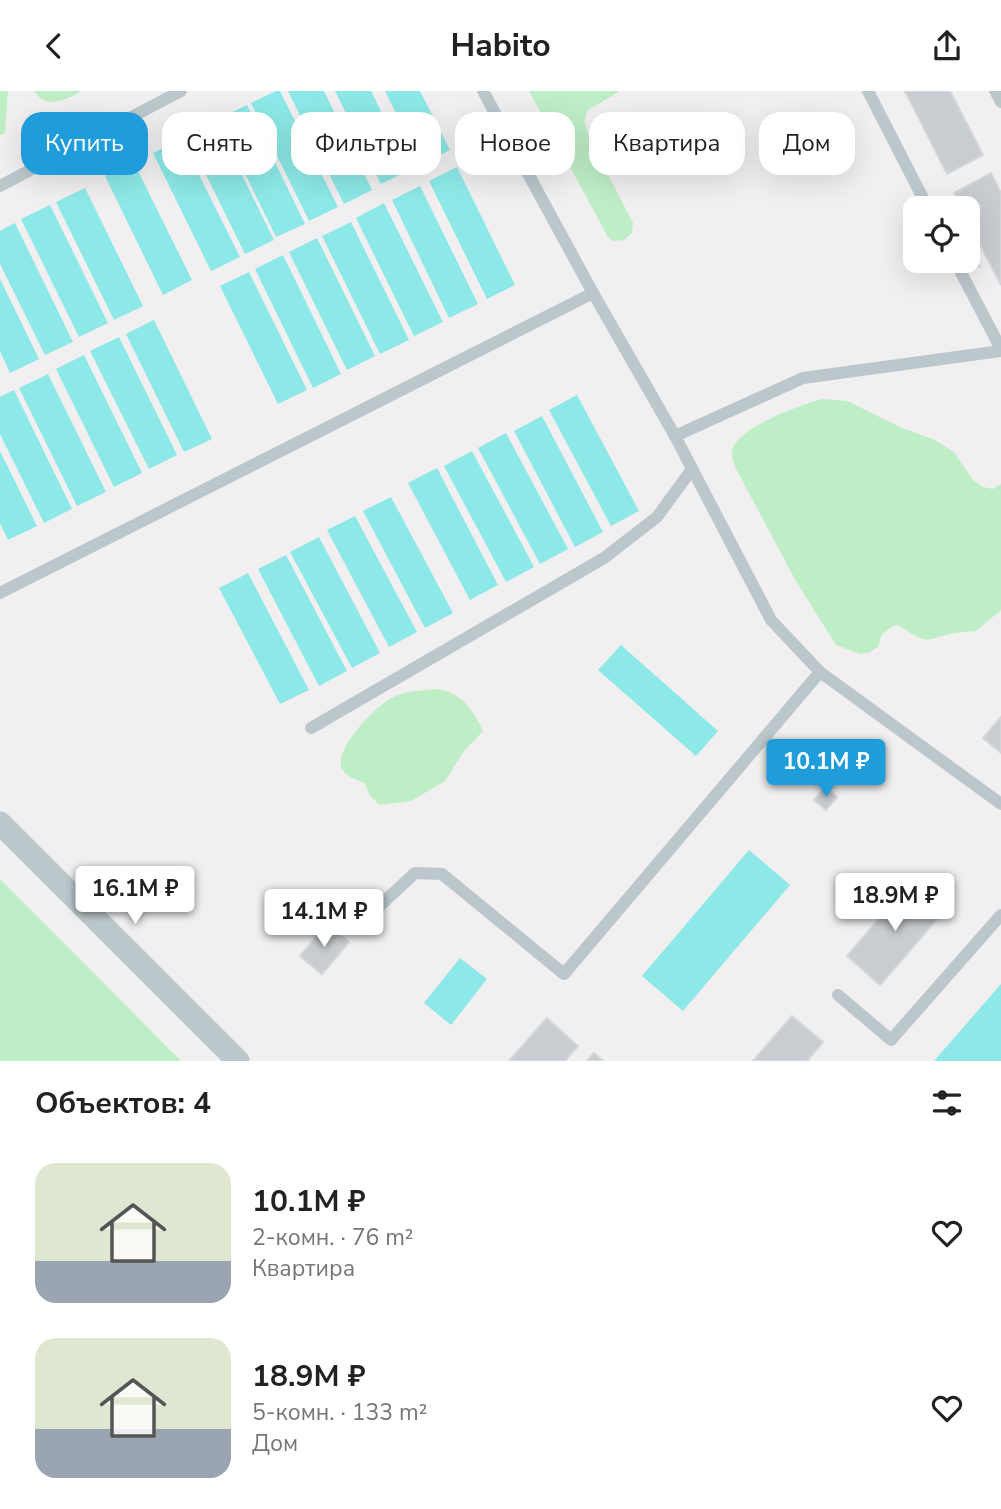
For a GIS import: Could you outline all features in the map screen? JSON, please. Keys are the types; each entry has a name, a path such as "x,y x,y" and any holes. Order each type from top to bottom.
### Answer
{"street":[{"path":"0,823 239,1061"}],"lane":[{"path":"0,186 181,91"},
{"path":"483,91 593,293 675,436 771,620 820,672 1001,804"},
{"path":"867,91 922,196"},
{"path":"995,91 1001,102"},
{"path":"675,436 803,378 1001,350 961,273"},
{"path":"0,593 593,293"},
{"path":"310,728 604,558 657,517 692,469"},
{"path":"360,924 415,873 442,874 564,974 820,672"},
{"path":"838,995 891,1040 1001,915"}],"green space":[{"path":"0,91 8,91 5,133 0,135"},
{"path":"34,91 82,91 63,100 50,102 39,97"},
{"path":"529,91 620,91 588,110 584,121 589,136 589,175 608,175 633,223 632,233 624,240 613,241 608,237 574,175 575,112 540,112"},
{"path":"822,399 847,401 902,428 935,440 954,452 973,480 983,487 993,489 1001,484 1001,610 976,631 927,640 898,625 882,634 878,647 868,653 860,654 836,645 796,581 735,467 732,455 736,442 757,426"},
{"path":"438,689 453,694 466,704 483,731 464,751 445,781 411,801 380,805 370,796 365,783 344,772 341,761 343,752 357,730 390,699 419,690"},
{"path":"0,879 181,1061 0,1061"}],"water":[{"path":"280,91 291,113 291,175 322,175 338,207 309,221 277,156 277,112 255,112 251,103"},
{"path":"288,91 324,91 334,112 298,112"},
{"path":"335,91 371,91 381,112 345,112"},
{"path":"385,91 420,91 431,112 395,112"},
{"path":"247,105 250,112 232,112"},
{"path":"441,132 450,150 441,155"},
{"path":"162,148 162,171 153,153"},
{"path":"277,167 305,224 276,237 246,175 277,175"},
{"path":"455,168 455,175 461,175 515,285 487,299 429,181"},
{"path":"140,175 192,280 163,295 105,176"},
{"path":"164,175 199,175 240,257 211,271"},
{"path":"206,175 242,175 274,240 245,254"},
{"path":"330,175 365,175 372,190 344,204"},
{"path":"377,175 400,175 381,184"},
{"path":"420,186 478,304 449,318 392,200"},
{"path":"85,188 143,306 114,320 56,202"},
{"path":"384,203 443,322 414,336 356,218"},
{"path":"50,205 108,323 79,337 21,219"},
{"path":"351,222 409,340 380,354 322,236"},
{"path":"15,223 73,342 45,355 0,264 0,231"},
{"path":"317,238 375,356 347,370 289,252"},
{"path":"283,255 341,374 313,388 255,269"},
{"path":"249,272 307,390 278,404 220,286"},
{"path":"0,279 39,359 10,373 0,351"},
{"path":"154,320 212,439 184,452 126,334"},
{"path":"119,337 177,455 149,469 90,351"},
{"path":"84,355 142,473 114,487 56,369"},
{"path":"48,374 106,492 77,506 19,388"},
{"path":"14,390 72,509 44,523 0,434 0,397"},
{"path":"577,395 639,511 611,526 549,410"},
{"path":"542,416 603,532 575,547 514,431"},
{"path":"506,433 568,549 540,564 478,448"},
{"path":"0,451 37,526 8,540 0,523"},
{"path":"472,451 534,567 506,582 444,466"},
{"path":"437,468 498,585 470,600 408,483"},
{"path":"391,497 453,613 425,628 363,511"},
{"path":"355,516 417,632 389,647 327,530"},
{"path":"319,537 380,653 352,668 290,552"},
{"path":"286,555 347,671 319,686 258,569"},
{"path":"248,573 309,690 280,704 219,588"},
{"path":"621,645 718,731 696,756 598,670"},
{"path":"749,850 790,885 683,1011 642,976"},
{"path":"460,958 487,979 451,1025 424,1003"},
{"path":"1001,984 1001,1061 934,1061"}],"building":[{"path":"905,91 950,91 983,155 947,174"},
{"path":"991,173 1001,193 1001,285 980,244 980,196 955,196 954,193"},
{"path":"1001,717 1001,753 983,738"},
{"path":"826,787 837,797 826,810 814,800"},
{"path":"911,882 944,911 880,985 847,956"},
{"path":"327,924 349,942 322,974 300,956"},
{"path":"792,1016 823,1042 807,1061 753,1061"},
{"path":"547,1018 578,1046 565,1061 509,1061"},
{"path":"594,1053 603,1061 587,1061"}]}
